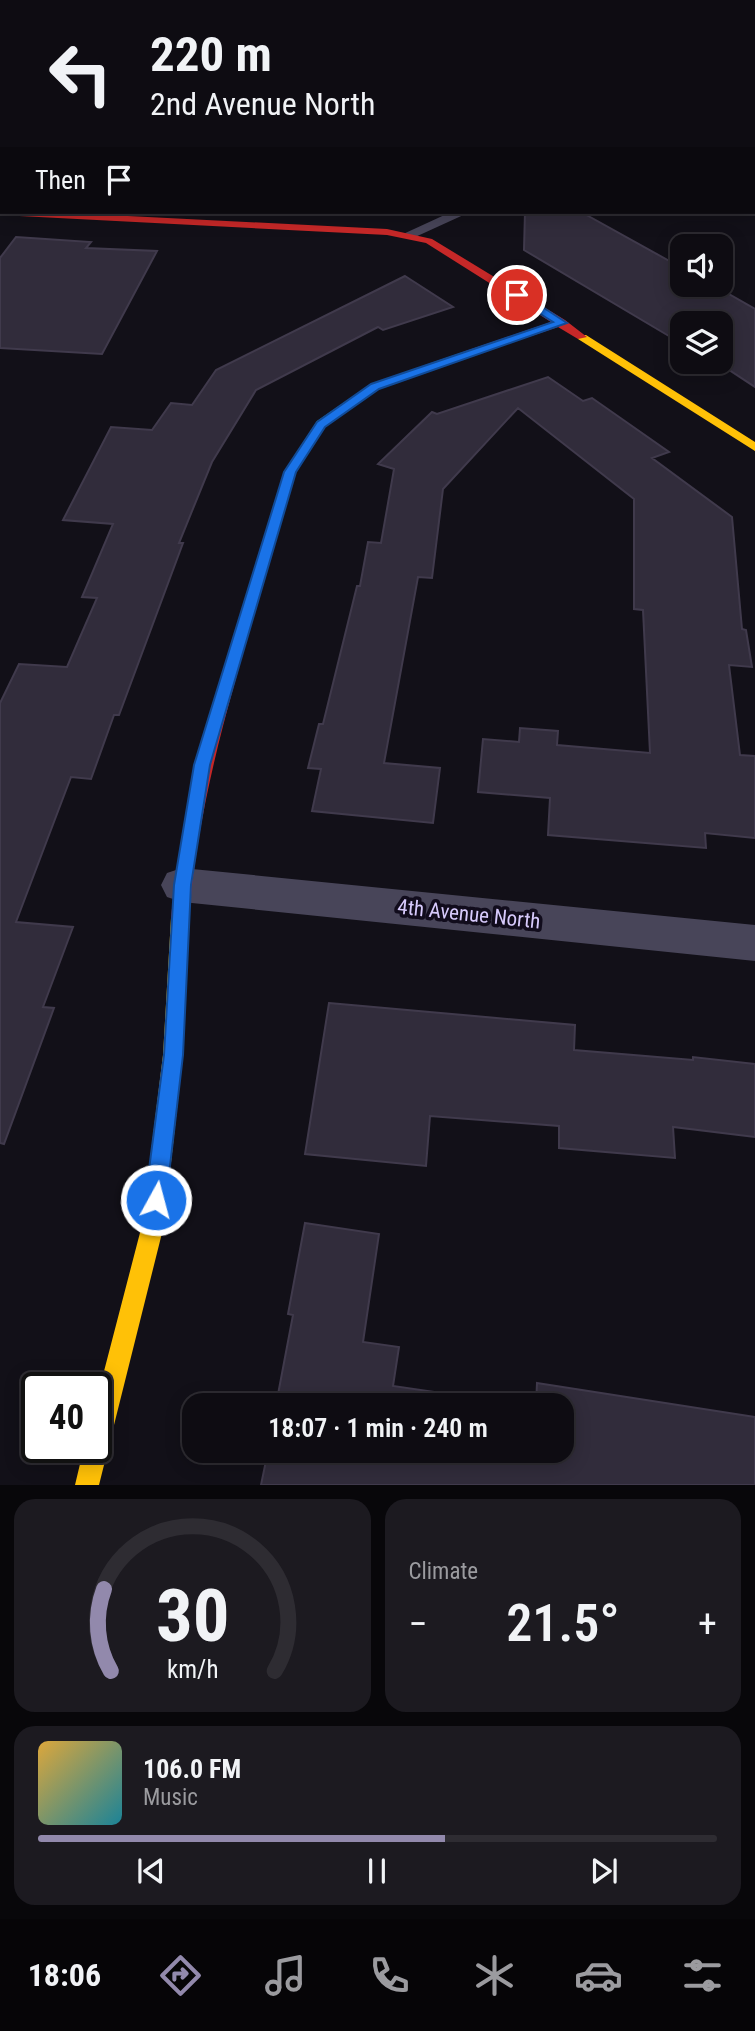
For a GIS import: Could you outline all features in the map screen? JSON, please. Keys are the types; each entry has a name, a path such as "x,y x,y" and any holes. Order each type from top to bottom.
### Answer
{"street":[{"path":"39,214 387,232 429,241 755,446"},
{"path":"88,1485 153,1225 173,1055 182,885 202,765 290,472 321,424 375,386 561,323"},
{"name":"4th Avenue North","path":"182,885 755,943"}],"lane":[{"path":"408,235 458,214"}],"building":[{"path":"525,214 585,214 670,261 670,297 733,296 755,309 755,387 733,373 733,311 670,311 670,337 524,250"},
{"path":"16,237 91,242 86,248 157,251 102,354 0,348 0,258"},
{"path":"405,276 453,307 383,330 378,327 256,390 212,462 179,543 183,543 119,715 114,715 91,779 71,777 16,922 73,927 43,1007 54,1008 4,1144 0,1143 0,703 19,664 67,667 97,598 82,597 113,524 63,520 111,427 152,430 171,403 192,405 216,370"},
{"path":"548,377 583,401 592,398 669,452 652,458 732,517 742,629 746,630 752,667 729,665 740,755 755,756 755,838 705,833 706,848 548,835 550,798 478,792 483,739 519,742 520,728 558,731 557,745 650,753 643,610 634,609 634,499 518,408 443,489 432,578 418,577 384,763 440,768 433,823 312,811 321,769 308,768 319,724 323,724 357,586 360,586 368,542 381,543 394,469 378,464 432,412 437,414"},
{"path":"329,1003 575,1025 574,1050 693,1060 693,1057 755,1064 755,1137 673,1127 675,1158 559,1148 559,1126 430,1116 426,1166 305,1154"},
{"path":"305,1223 379,1234 363,1342 399,1347 393,1386 441,1393 278,1393 293,1315 288,1314"},
{"path":"537,1383 755,1417 755,1485 261,1485 266,1463 574,1463 574,1393 537,1393"}],"traffic: fast":[{"path":"250,605 290,472 321,424 375,386 467,354"}],"traffic: slow":[{"path":"582,337 755,447"},
{"path":"87,1485 153,1225 173,1055 180,918"}],"traffic: jam":[{"path":"39,214 387,232 429,241 582,337"},
{"path":"467,354 561,322"},
{"path":"180,918 183,877 197,798 250,605"}],"route":[{"path":"156,1200 173,1055 182,885 202,765 290,472 321,424 375,386 561,323 517,295"}]}
